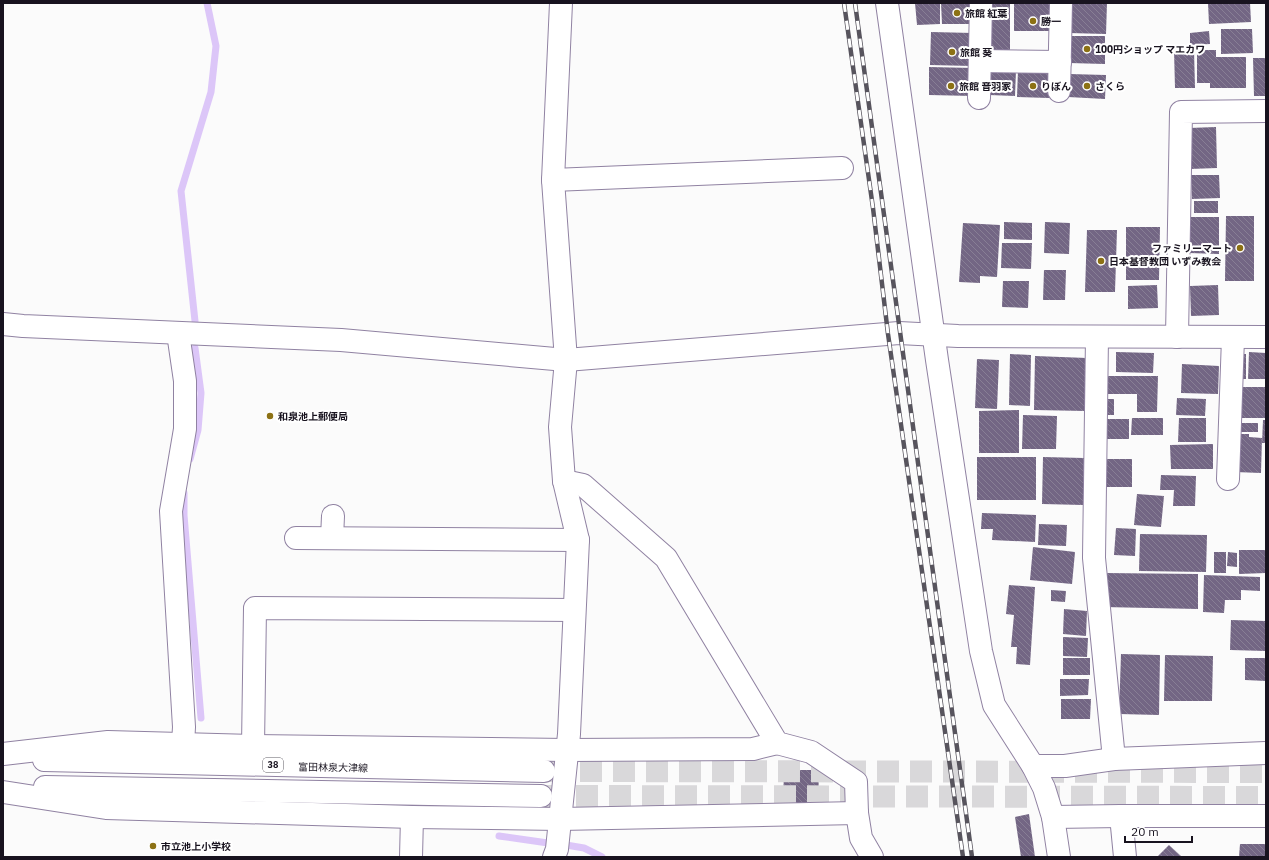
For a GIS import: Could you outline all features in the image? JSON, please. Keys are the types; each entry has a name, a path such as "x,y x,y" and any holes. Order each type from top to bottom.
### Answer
{"street":[{"path":"554,857 557,849 567,750 578,540 564,481 560,427 566,360 552,180 561,3"},
{"path":"887,3 981,650 994,705 1033,766 1044,788 1053,817 1059,857"},
{"path":"979,98 981,3"},
{"path":"1059,91 1061,3"},
{"path":"980,61 1060,62"},
{"path":"1177,336 1181,112 1266,111"},
{"path":"552,180 842,168"},
{"path":"3,324 31,327 342,340 566,360 888,334 934,334 958,336 1266,337"},
{"path":"178,333 185,381 185,429 171,511 184,727 183,744"},
{"path":"1097,337 1094,558 1114,759"},
{"path":"1228,479 1233,338"},
{"path":"564,481 583,484 666,558 777,743"},
{"path":"332,538 333,516"},
{"path":"296,538 578,540"},
{"path":"253,746 255,608 574,610"},
{"path":"3,754 108,742 253,746 567,750 753,749 777,743 811,752 856,782 857,813 861,838 872,857"},
{"path":"1033,766 1065,766 1114,759 1266,753"},
{"name":"富田林泉大津線","path":"3,760 544,771"},
{"path":"3,786 541,796"},
{"path":"3,792 106,808 412,817 560,819 857,813"},
{"path":"1122,816 1125,857"},
{"path":"1053,817 1266,816"},
{"path":"411,857 412,817"}],"building":[{"path":"915,3 940,3 940,24 917,25"},
{"name":"旅館 紅葉","path":"941,3 973,3 973,24 942,24"},
{"path":"990,3 1010,3 1010,53 995,52 988,42"},
{"name":"勝一","path":"1014,3 1052,3 1051,31 1014,31"},
{"path":"1070,3 1107,3 1106,34 1069,33"},
{"path":"1208,3 1250,3 1251,22 1209,24"},
{"path":"1221,29 1252,29 1253,53 1221,54"},
{"path":"1209,31 1210,44 1190,45 1190,33"},
{"name":"旅館 葵","path":"931,32 973,33 972,66 930,65"},
{"name":"100円ショップ マエカワ","path":"1069,36 1105,36 1105,64 1069,63"},
{"path":"1174,50 1194,50 1195,88 1175,88"},
{"path":"1197,50 1216,50 1216,57 1246,57 1246,88 1210,88 1210,83 1197,83"},
{"path":"1253,58 1266,58 1266,96 1254,96"},
{"name":"旅館 音羽家","path":"929,67 973,68 973,96 929,95"},
{"path":"995,70 1016,70 1015,96 989,95 989,74"},
{"name":"りぼん","path":"1018,70 1045,70 1050,75 1049,98 1017,97"},
{"name":"さくら","path":"1069,74 1106,75 1105,99 1068,97"},
{"path":"1216,127 1217,168 1190,169 1189,128"},
{"path":"1191,175 1219,175 1220,198 1192,199"},
{"path":"1194,201 1218,201 1218,213 1194,213"},
{"name":"ファミリーマート","path":"1226,216 1254,216 1254,281 1225,281"},
{"path":"1189,217 1219,217 1219,254 1189,253"},
{"path":"1004,222 1032,223 1032,240 1004,239"},
{"path":"1045,222 1070,223 1069,254 1044,253"},
{"path":"963,223 1000,225 997,277 980,276 980,283 959,282"},
{"path":"1126,227 1160,227 1159,280 1126,280"},
{"name":"日本基督教団 いずみ教会","path":"1087,230 1117,230 1115,292 1085,292"},
{"path":"1002,243 1032,243 1031,269 1001,268"},
{"path":"1044,270 1066,270 1065,300 1043,300"},
{"path":"1003,281 1029,281 1028,308 1002,307"},
{"path":"1157,285 1158,308 1128,309 1128,286"},
{"path":"1218,285 1219,315 1191,316 1190,286"},
{"path":"1116,352 1154,353 1153,373 1116,372"},
{"path":"1249,352 1266,353 1266,379 1248,379"},
{"path":"1010,354 1031,355 1030,406 1009,405"},
{"path":"1234,354 1246,354 1246,379 1233,379"},
{"path":"1035,356 1087,358 1086,411 1034,410"},
{"path":"977,359 999,360 997,409 975,408"},
{"path":"1182,364 1219,366 1218,394 1181,393"},
{"path":"1101,376 1158,376 1157,412 1137,412 1137,394 1101,394"},
{"path":"1237,387 1266,387 1266,418 1236,418"},
{"path":"1177,398 1206,399 1205,416 1176,415"},
{"path":"1102,399 1114,399 1114,415 1102,415"},
{"path":"1019,410 1019,453 979,453 979,411"},
{"path":"1023,415 1057,416 1056,449 1022,449"},
{"path":"1132,418 1163,418 1163,435 1131,435"},
{"path":"1179,418 1206,418 1206,442 1178,442"},
{"path":"1104,419 1129,419 1129,439 1103,439"},
{"path":"1263,420 1266,420 1266,443 1262,443"},
{"path":"1237,423 1258,423 1258,432 1237,432"},
{"path":"1237,434 1249,434 1249,437 1262,438 1261,473 1235,472"},
{"path":"1213,444 1213,469 1171,469 1170,445"},
{"path":"977,457 1036,457 1036,500 977,500"},
{"path":"1043,457 1084,458 1083,505 1042,504"},
{"path":"1103,459 1132,459 1132,487 1102,487"},
{"path":"1161,475 1196,476 1195,506 1173,506 1174,490 1160,490"},
{"path":"1137,494 1164,496 1161,527 1134,525"},
{"path":"982,513 1036,515 1035,542 992,540 993,529 981,529"},
{"path":"1039,524 1067,525 1066,546 1038,545"},
{"path":"1116,528 1136,529 1135,556 1114,555"},
{"path":"1140,534 1207,535 1206,572 1139,571"},
{"path":"1033,547 1075,552 1072,584 1030,580"},
{"path":"1239,550 1266,550 1266,573 1239,574"},
{"path":"1214,552 1226,552 1226,573 1214,573"},
{"path":"1228,552 1237,553 1237,567 1227,566"},
{"path":"1104,573 1198,574 1198,609 1103,607"},
{"path":"1204,575 1260,577 1260,591 1241,590 1241,600 1225,600 1224,613 1203,612"},
{"path":"1009,585 1035,587 1030,665 1016,664 1017,647 1011,647 1014,615 1006,614"},
{"path":"1051,590 1066,591 1065,602 1051,601"},
{"path":"1064,609 1087,611 1086,636 1063,634"},
{"path":"1231,620 1266,621 1266,651 1230,650"},
{"path":"1063,637 1088,638 1087,657 1063,656"},
{"path":"1121,654 1160,655 1159,715 1119,714"},
{"path":"1165,655 1213,656 1212,701 1164,701"},
{"path":"1063,658 1090,658 1090,675 1063,675"},
{"path":"1245,658 1266,658 1266,681 1245,680"},
{"path":"1060,679 1089,679 1088,695 1060,696"},
{"path":"1061,699 1091,699 1090,719 1061,719"},
{"path":"784,770 819,770 818,805 783,804"},
{"path":"1029,814 1035,857 1021,857 1015,817"},
{"path":"1240,844 1266,844 1266,857 1239,857"},
{"path":"1169,845 1182,857 1157,857"}],"waterway":[{"path":"195,321 181,191 211,92 216,46 207,3"},
{"path":"190,459 198,430 201,393 195,348"},
{"path":"184,493 184,515 201,718"},
{"path":"499,836 548,843"},
{"path":"566,845 584,848 602,857"}],"tunnel":[{"path":"547,771 1266,772"},
{"path":"543,796 1266,797"}],"railway":[{"path":"844,3 873,208 888,334 963,857"},
{"path":"855,3 972,857"}],"place":[{"name":"旅館 紅葉","path":"957,13"},
{"name":"勝一","path":"1033,21"},
{"name":"100円ショップ マエカワ","path":"1087,49"},
{"name":"旅館 葵","path":"952,52"},
{"name":"旅館 音羽家","path":"951,86"},
{"name":"りぼん","path":"1033,86"},
{"name":"さくら","path":"1087,86"},
{"name":"ファミリーマート","path":"1240,248"},
{"name":"日本基督教団 いずみ教会","path":"1101,261"},
{"name":"和泉池上郵便局","path":"270,416"},
{"name":"市立池上小学校","path":"153,846"}]}
